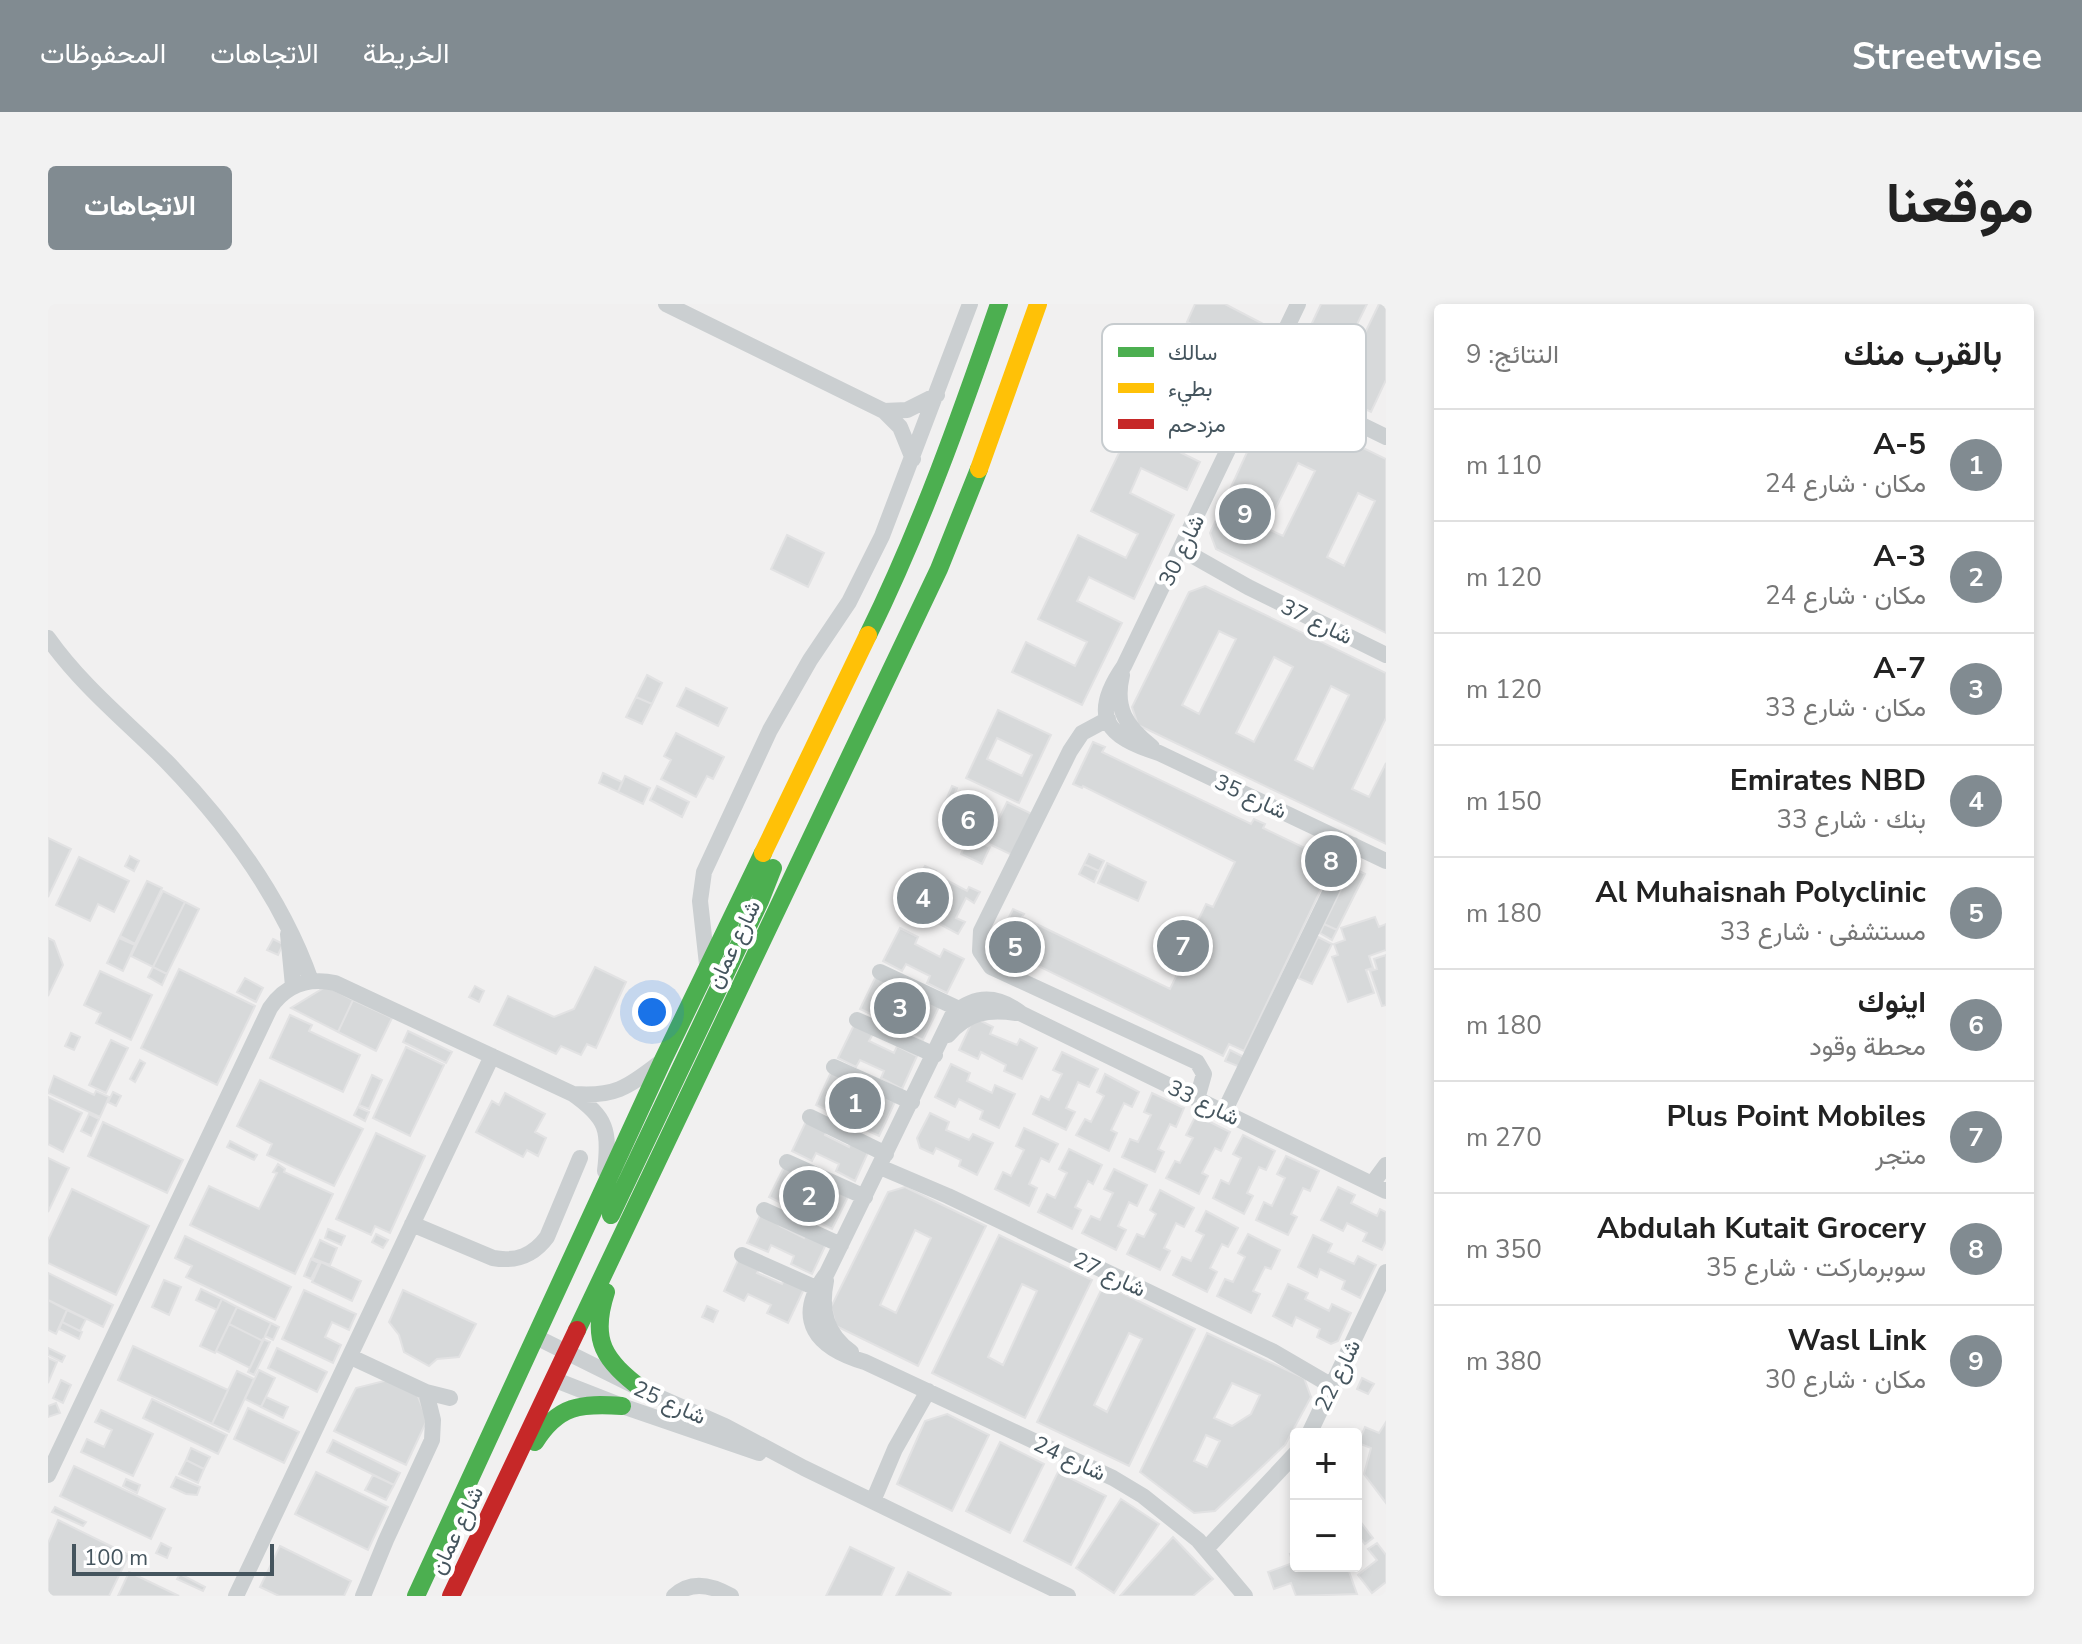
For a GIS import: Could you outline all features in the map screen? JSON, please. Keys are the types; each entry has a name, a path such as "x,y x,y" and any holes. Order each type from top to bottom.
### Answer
{"main road":[{"name":"شارع عمان","path":"550,1344 602,1196 663,1060 907,555 953,438 999,304"},
{"name":"شارع عمان","path":"416,1596 550,1344 631,1213 939,569 971,493 1038,304"},
{"path":"553,1379 547,1361 550,1344 760,901 787,830 804,771"},
{"path":"631,1213 625,1245 599,1309 597,1330 609,1362 643,1390"},
{"name":"شارع عمان","path":"451,1596 553,1379"},
{"path":"495,1504 514,1485 541,1430 557,1415 584,1404 622,1406"}],"street":[{"path":"666,304 884,411 900,427 913,459"},
{"path":"708,969 700,881 770,730 866,570 892,514 970,304"},
{"name":"شارع 30","path":"1289,324 1298,304"},
{"path":"884,411 907,410 937,395"},
{"path":"1366,427 1386,437"},
{"name":"شارع 30","path":"1108,719 1108,692 1124,666 1229,452"},
{"name":"شارع 37","path":"1178,555 1386,655"},
{"path":"48,638 82,681 166,761 211,812 250,864 287,924 311,981"},
{"name":"شارع 30","path":"1124,666 1119,687 1120,710 1131,730 1159,753"},
{"path":"1159,753 1125,741 1108,719 1082,733 1070,751 981,931 980,951 991,967 1197,1062 1204,1074 1197,1099"},
{"name":"شارع 35","path":"1159,753 1386,861"},
{"path":"1224,1112 1353,845"},
{"path":"287,924 293,986"},
{"path":"857,1020 937,1050 953,1014 959,1009 880,972"},
{"path":"48,1475 270,1008 293,986 311,981 327,981 342,986 573,1094 595,1111 605,1128 608,1146 602,1196"},
{"name":"شارع 33","path":"959,1009 979,998 994,998 1009,1003 1022,1014 1379,1188"},
{"name":"شارع 33","path":"937,1050 957,1025 980,1012 993,1010 1022,1014"},
{"name":"شارع 24","path":"865,1362 843,1356 828,1347 817,1334 811,1318 812,1301 937,1050"},
{"path":"236,1596 492,1056"},
{"path":"573,1094 618,1092 663,1060"},
{"path":"834,1067 912,1102"},
{"name":"شارع 27","path":"810,1117 948,1196 1335,1381"},
{"path":"412,1224 493,1258 514,1260 524,1257 541,1246 547,1237 580,1158"},
{"path":"787,1162 865,1197"},
{"path":"1379,1188 1386,1165"},
{"path":"764,1210 841,1245"},
{"path":"742,1255 816,1288"},
{"name":"شارع 22","path":"1312,1428 1386,1272"},
{"name":"شارع 24","path":"827,1273 823,1305 829,1329 845,1349 865,1362 1113,1478 1153,1503 1202,1544 1245,1596"},
{"name":"شارع 25","path":"550,1344 725,1426 804,1468 1068,1596"},
{"path":"351,1357 426,1392 450,1398"},
{"name":"شارع 25","path":"553,1379 804,1468"},
{"path":"868,1499 923,1389"},
{"path":"363,1596 432,1440 433,1420 426,1392"},
{"path":"1202,1544 1290,1459"},
{"path":"674,1596 687,1587 697,1585 719,1589 731,1596"}],"building":[{"path":"1195,304 1225,304 1263,324 1191,324 1187,322"},
{"path":"1321,304 1367,304 1357,324 1312,324"},
{"path":"1379,304 1386,304 1386,380 1371,412 1366,410 1366,331"},
{"path":"1366,449 1386,459 1386,633 1216,549 1210,533 1247,452 1366,452","holes":["1298,463 1315,471 1283,536 1266,528","1358,493 1375,501 1344,566 1327,557"]},
{"path":"1119,452 1180,452 1200,462 1187,490 1141,468 1130,493 1174,515 1134,599 1089,577 1077,601 1122,623 1082,705 1012,672 1026,642 1075,666 1087,642 1038,619 1078,535 1126,558 1138,534 1091,511"},
{"path":"787,535 824,553 808,587 771,569"},
{"path":"1205,586 1386,673 1386,718 1352,789 1369,797 1386,763 1386,844 1138,725 1132,707 1189,592","holes":["1219,631 1236,639 1199,714 1182,705","1274,657 1293,667 1254,742 1236,733","1331,686 1349,695 1313,769 1295,760"]},
{"path":"647,675 662,683 652,704 636,697"},
{"path":"686,688 727,708 718,726 677,706"},
{"path":"636,697 652,704 642,724 626,717"},
{"path":"998,710 1051,735 1019,803 966,778","holes":["997,738 1032,755 1022,776 987,759"]},
{"path":"676,733 724,757 713,779 707,776 696,797 661,779 671,760 664,756"},
{"path":"1093,742 1105,747 1102,752 1251,824 1254,819 1265,824 1263,828 1334,862 1244,1051 1229,1044 1223,1056 995,945 1013,909 1024,914 1022,917 1170,989 1195,937 1191,935 1206,904 1213,907 1235,862 1083,786 1073,784"},
{"path":"603,773 622,782 618,792 599,783"},
{"path":"625,776 650,788 643,804 618,792"},
{"path":"657,786 689,802 682,817 650,800"},
{"path":"952,786 957,788 948,810 943,807"},
{"path":"968,802 985,811 974,833 957,824"},
{"path":"1007,802 1032,814 1012,855 987,843"},
{"path":"969,837 990,847 982,864 961,854"},
{"path":"48,838 71,849 48,897"},
{"path":"1089,854 1104,861 1099,871 1084,864"},
{"path":"130,856 139,861 134,871 125,866"},
{"path":"79,857 129,881 114,912 98,904 90,921 56,905"},
{"path":"1107,863 1146,882 1138,901 1098,883"},
{"path":"1084,864 1099,871 1094,882 1079,874"},
{"path":"925,866 967,891 969,887 980,892 974,903 966,898 956,918 965,922 958,934 932,920 939,905 928,899 937,883 919,876"},
{"path":"1352,867 1365,874 1337,930 1324,924"},
{"path":"919,878 937,883 928,899 912,891"},
{"path":"147,881 162,888 135,944 120,936"},
{"path":"163,891 185,902 153,967 131,956"},
{"path":"908,898 919,902 913,914 903,909"},
{"path":"185,902 199,909 167,974 153,967"},
{"path":"919,902 930,908 925,919 913,914"},
{"path":"1375,917 1379,927 1386,924 1386,950 1369,956 1373,968 1366,970 1374,993 1348,1002 1332,957 1338,955 1334,944 1345,940 1341,928"},
{"path":"1324,924 1337,930 1332,940 1320,933"},
{"path":"900,928 918,937 915,944 940,957 944,949 964,959 947,993 927,983 930,976 906,964 902,971 883,961"},
{"path":"1318,937 1332,944 1312,984 1298,978"},
{"path":"48,938 54,941 63,965 48,996"},
{"path":"119,938 135,945 123,971 107,963"},
{"path":"273,939 283,944 278,955 267,950"},
{"path":"1386,955 1386,1005 1382,1006 1370,971 1377,969 1374,959"},
{"path":"153,967 167,974 162,985 148,977"},
{"path":"595,967 626,982 596,1048 587,1044 581,1055 561,1046 556,1054 494,1025 508,996 554,1017 574,1009"},
{"path":"179,969 255,1006 217,1085 141,1048"},
{"path":"100,971 152,995 131,1040 96,1023 101,1013 84,1005"},
{"path":"876,976 895,986 892,992 917,1004 920,998 939,1007 923,1040 904,1031 907,1025 882,1013 879,1018 860,1009"},
{"path":"245,978 263,988 256,1002 237,992"},
{"path":"327,986 353,1000 338,1032 291,1008"},
{"path":"475,986 484,991 479,1002 469,997"},
{"path":"353,1000 392,1018 376,1051 338,1032"},
{"path":"290,1015 312,1025 309,1031 360,1055 343,1092 270,1058"},
{"path":"979,1020 993,1027 990,1034 1017,1045 1020,1039 1037,1048 1022,1079 1004,1071 1006,1065 981,1052 978,1059 959,1050 971,1024"},
{"path":"854,1025 873,1034 869,1041 894,1053 897,1046 917,1056 902,1089 881,1078 884,1071 860,1060 856,1067 838,1058"},
{"path":"408,1031 452,1052 446,1063 403,1042"},
{"path":"71,1033 80,1037 74,1050 65,1046"},
{"path":"111,1040 128,1048 106,1093 89,1085"},
{"path":"406,1047 444,1065 410,1136 373,1118"},
{"path":"1230,1050 1244,1057 1240,1067 1225,1061"},
{"path":"1062,1052 1098,1069 1089,1087 1078,1082 1066,1108 1075,1112 1066,1130 1033,1114 1041,1096 1049,1100 1062,1074 1053,1070"},
{"path":"140,1060 145,1063 135,1082 130,1079"},
{"path":"951,1064 970,1073 967,1081 992,1093 995,1085 1015,1094 999,1128 980,1119 983,1111 959,1099 955,1107 935,1097"},
{"path":"831,1072 852,1082 848,1090 871,1100 875,1093 895,1102 879,1136 859,1127 862,1119 838,1107 835,1114 816,1105"},
{"path":"1105,1074 1139,1092 1132,1107 1124,1103 1111,1130 1117,1133 1109,1151 1076,1135 1085,1119 1091,1122 1104,1096 1097,1092"},
{"path":"372,1075 382,1080 369,1109 359,1105"},
{"path":"54,1076 94,1095 96,1091 109,1097 100,1117 48,1093"},
{"path":"260,1080 363,1129 334,1186 267,1155 272,1144 237,1126"},
{"path":"113,1092 121,1096 116,1106 108,1102"},
{"path":"505,1093 545,1114 535,1132 546,1138 538,1156 527,1150 523,1157 476,1132 492,1101 499,1105"},
{"path":"1152,1093 1184,1108 1176,1127 1170,1124 1158,1149 1164,1152 1155,1172 1122,1157 1130,1139 1138,1142 1151,1115 1144,1112"},
{"path":"48,1097 82,1113 63,1152 48,1144"},
{"path":"358,1107 369,1112 365,1121 354,1115"},
{"path":"930,1113 949,1122 946,1130 969,1140 973,1134 993,1143 977,1175 959,1166 961,1160 936,1148 933,1154 920,1148 917,1138"},
{"path":"89,1114 99,1119 91,1136 81,1131"},
{"path":"1196,1115 1230,1132 1221,1151 1215,1148 1202,1173 1208,1176 1199,1194 1166,1178 1175,1161 1180,1163 1193,1138 1186,1135"},
{"path":"808,1117 829,1127 825,1135 849,1147 852,1139 870,1148 855,1181 836,1171 839,1164 816,1153 812,1161 792,1151"},
{"path":"103,1122 183,1160 167,1193 88,1156"},
{"path":"1024,1128 1058,1144 1049,1162 1041,1158 1029,1184 1037,1188 1029,1206 995,1189 1003,1172 1011,1176 1024,1150 1016,1146"},
{"path":"376,1133 425,1156 390,1233 375,1226 371,1235 336,1219"},
{"path":"1243,1135 1275,1151 1266,1170 1259,1167 1247,1193 1253,1196 1244,1214 1213,1198 1221,1180 1229,1184 1241,1158 1233,1154"},
{"path":"230,1141 257,1155 254,1160 227,1147"},
{"path":"1069,1149 1102,1165 1093,1184 1088,1181 1075,1207 1081,1210 1072,1229 1038,1212 1047,1194 1055,1198 1067,1173 1059,1169"},
{"path":"1286,1156 1319,1171 1310,1191 1303,1188 1291,1214 1297,1217 1288,1235 1256,1220 1264,1202 1272,1206 1285,1178 1277,1174"},
{"path":"48,1158 69,1168 48,1212"},
{"path":"278,1164 285,1169 284,1172 333,1194 295,1274 190,1225 209,1186 259,1209 277,1173 273,1172"},
{"path":"785,1165 804,1174 800,1182 825,1194 829,1185 849,1195 832,1229 812,1219 816,1212 792,1200 789,1207 769,1197"},
{"path":"1114,1169 1147,1185 1137,1206 1129,1202 1118,1226 1126,1230 1116,1250 1082,1233 1091,1216 1100,1220 1113,1193 1104,1189"},
{"path":"905,1187 986,1226 918,1366 836,1326 831,1307 888,1192","holes":["915,1230 931,1238 896,1313 880,1305"]},
{"path":"1338,1187 1355,1195 1351,1203 1377,1216 1380,1209 1386,1212 1386,1241 1382,1250 1363,1241 1367,1233 1347,1223 1343,1231 1321,1220"},
{"path":"72,1189 149,1226 116,1295 48,1263 48,1240"},
{"path":"1160,1190 1194,1208 1184,1227 1176,1223 1164,1248 1170,1251 1160,1270 1127,1254 1137,1234 1144,1237 1156,1214 1150,1210"},
{"path":"763,1209 780,1226 804,1238 808,1230 828,1240 812,1274 791,1264 794,1256 771,1245 768,1252 747,1243"},
{"path":"1206,1211 1238,1228 1228,1247 1222,1244 1210,1268 1217,1272 1207,1292 1173,1275 1182,1257 1191,1261 1204,1235 1196,1231"},
{"path":"328,1229 345,1236 341,1245 325,1238"},
{"path":"376,1234 388,1240 383,1248 372,1242"},
{"path":"1248,1234 1280,1250 1271,1269 1265,1267 1253,1291 1260,1294 1251,1313 1217,1296 1225,1279 1233,1282 1245,1257 1238,1253"},
{"path":"999,1235 1092,1280 1025,1418 932,1373","holes":["1022,1284 1037,1291 1003,1365 988,1357"]},
{"path":"1313,1235 1332,1244 1328,1252 1354,1264 1358,1256 1376,1265 1360,1298 1342,1289 1345,1281 1320,1269 1317,1277 1298,1267"},
{"path":"185,1236 291,1287 275,1320 186,1277 192,1266 175,1258"},
{"path":"320,1240 337,1248 330,1265 312,1258"},
{"path":"739,1258 760,1268 757,1273 804,1289 788,1323 767,1313 771,1305 748,1294 744,1301 724,1291"},
{"path":"311,1259 319,1263 311,1279 304,1276"},
{"path":"321,1262 361,1281 352,1301 312,1282"},
{"path":"48,1273 113,1305 103,1327 48,1300"},
{"path":"164,1280 181,1287 169,1315 152,1307"},
{"path":"1104,1284 1195,1329 1129,1466 1037,1422","holes":["1129,1333 1142,1339 1107,1412 1094,1405"]},
{"path":"1288,1284 1308,1293 1305,1299 1329,1311 1332,1304 1351,1313 1338,1341 1331,1344 1317,1337 1320,1329 1296,1317 1292,1326 1273,1316"},
{"path":"201,1289 222,1299 217,1310 196,1300"},
{"path":"304,1290 356,1314 349,1330 332,1322 325,1337 341,1345 333,1363 282,1339"},
{"path":"403,1290 476,1324 459,1357 437,1359 429,1366 404,1352 399,1335 389,1322"},
{"path":"222,1299 237,1307 215,1353 200,1346"},
{"path":"48,1300 67,1310 56,1334 48,1330"},
{"path":"707,1306 718,1311 713,1322 702,1317"},
{"path":"237,1307 271,1323 263,1341 229,1324"},
{"path":"67,1310 86,1319 80,1331 62,1322"},
{"path":"62,1322 82,1332 79,1339 59,1329"},
{"path":"271,1323 279,1327 273,1340 265,1336"},
{"path":"229,1324 263,1341 250,1368 216,1351"},
{"path":"1207,1333 1304,1378 1311,1397 1294,1428 1290,1428 1285,1445 1215,1511 1194,1513 1140,1472","holes":["1232,1383 1260,1395 1251,1414 1232,1426 1214,1418","1206,1435 1220,1441 1207,1467 1194,1461"]},
{"path":"263,1339 270,1342 254,1375 248,1372"},
{"path":"133,1346 228,1390 212,1424 118,1380"},
{"path":"48,1348 65,1356 62,1362 48,1355"},
{"path":"277,1348 327,1372 317,1392 268,1368"},
{"path":"48,1358 57,1362 48,1383"},
{"path":"259,1370 275,1378 261,1407 245,1399"},
{"path":"237,1371 254,1379 229,1432 212,1424"},
{"path":"1362,1378 1374,1384 1368,1394 1357,1389"},
{"path":"61,1380 71,1385 63,1403 53,1398"},
{"path":"388,1380 416,1391 427,1420 406,1465 334,1431 356,1388"},
{"path":"266,1397 288,1407 283,1418 261,1407"},
{"path":"152,1399 227,1435 218,1454 143,1418"},
{"path":"56,1403 60,1413 48,1417 48,1406"},
{"path":"248,1408 299,1432 284,1463 234,1439"},
{"path":"101,1410 153,1434 133,1476 81,1452 87,1439 104,1447 112,1430 95,1422"},
{"path":"947,1414 989,1435 952,1511 897,1484 925,1421"},
{"path":"1386,1422 1386,1503 1364,1474 1371,1448 1362,1445 1362,1434 1365,1427 1379,1433"},
{"path":"333,1440 400,1473 394,1485 327,1452"},
{"path":"1000,1442 1044,1464 1010,1533 966,1511"},
{"path":"191,1448 210,1457 204,1469 186,1460"},
{"path":"186,1460 204,1469 198,1483 179,1474"},
{"path":"74,1466 165,1509 151,1539 60,1496"},
{"path":"316,1472 388,1507 368,1550 295,1514"},
{"path":"1058,1472 1106,1496 1071,1565 1024,1541"},
{"path":"373,1475 394,1485 386,1500 365,1490"},
{"path":"176,1477 200,1487 197,1495 171,1487"},
{"path":"126,1479 140,1485 137,1493 123,1486"},
{"path":"1121,1499 1159,1524 1114,1593 1076,1568"},
{"path":"55,1507 86,1522 83,1526 52,1512"},
{"path":"58,1520 129,1555 109,1596 48,1596 48,1543"},
{"path":"1362,1524 1373,1538 1365,1544 1362,1540"},
{"path":"1173,1537 1213,1579 1193,1596 1120,1596"},
{"path":"161,1543 171,1548 167,1558 156,1553"},
{"path":"1377,1543 1386,1555 1386,1582 1372,1593 1358,1575 1377,1560 1368,1549"},
{"path":"280,1546 351,1581 344,1596 279,1596 260,1587"},
{"path":"850,1547 894,1568 881,1596 826,1596"},
{"path":"1290,1564 1290,1572 1349,1572 1357,1594 1296,1596 1291,1583 1274,1589 1268,1572"},
{"path":"129,1572 179,1596 118,1596"},
{"path":"908,1572 951,1593 950,1596 896,1596"},
{"path":"180,1574 205,1587 203,1591 177,1579"}],"traffic: fast":[{"path":"868,635 922,513 999,304"},
{"path":"577,1330 939,569 979,469"},
{"path":"416,1596 663,1060 763,853"},
{"path":"611,1215 773,868"},
{"path":"606,1292 600,1324 604,1348 619,1369 643,1390"},
{"path":"535,1442 553,1420 572,1409 594,1405 622,1406"}],"traffic: slow":[{"path":"979,469 1038,304"},
{"path":"763,853 868,635"}],"traffic: jam":[{"path":"451,1596 577,1330"}],"place":[{"name":"Wasl Link","path":"1245,514"},
{"name":"اينوك","path":"968,820"},
{"name":"Abdulah Kutait Grocery","path":"1331,861"},
{"name":"Emirates NBD","path":"923,898"},
{"name":"Plus Point Mobiles","path":"1183,946"},
{"name":"Al Muhaisnah Polyclinic","path":"1015,947"},
{"name":"A-7","path":"900,1008"},
{"name":"A-5","path":"855,1103"},
{"name":"A-3","path":"809,1196"}]}
